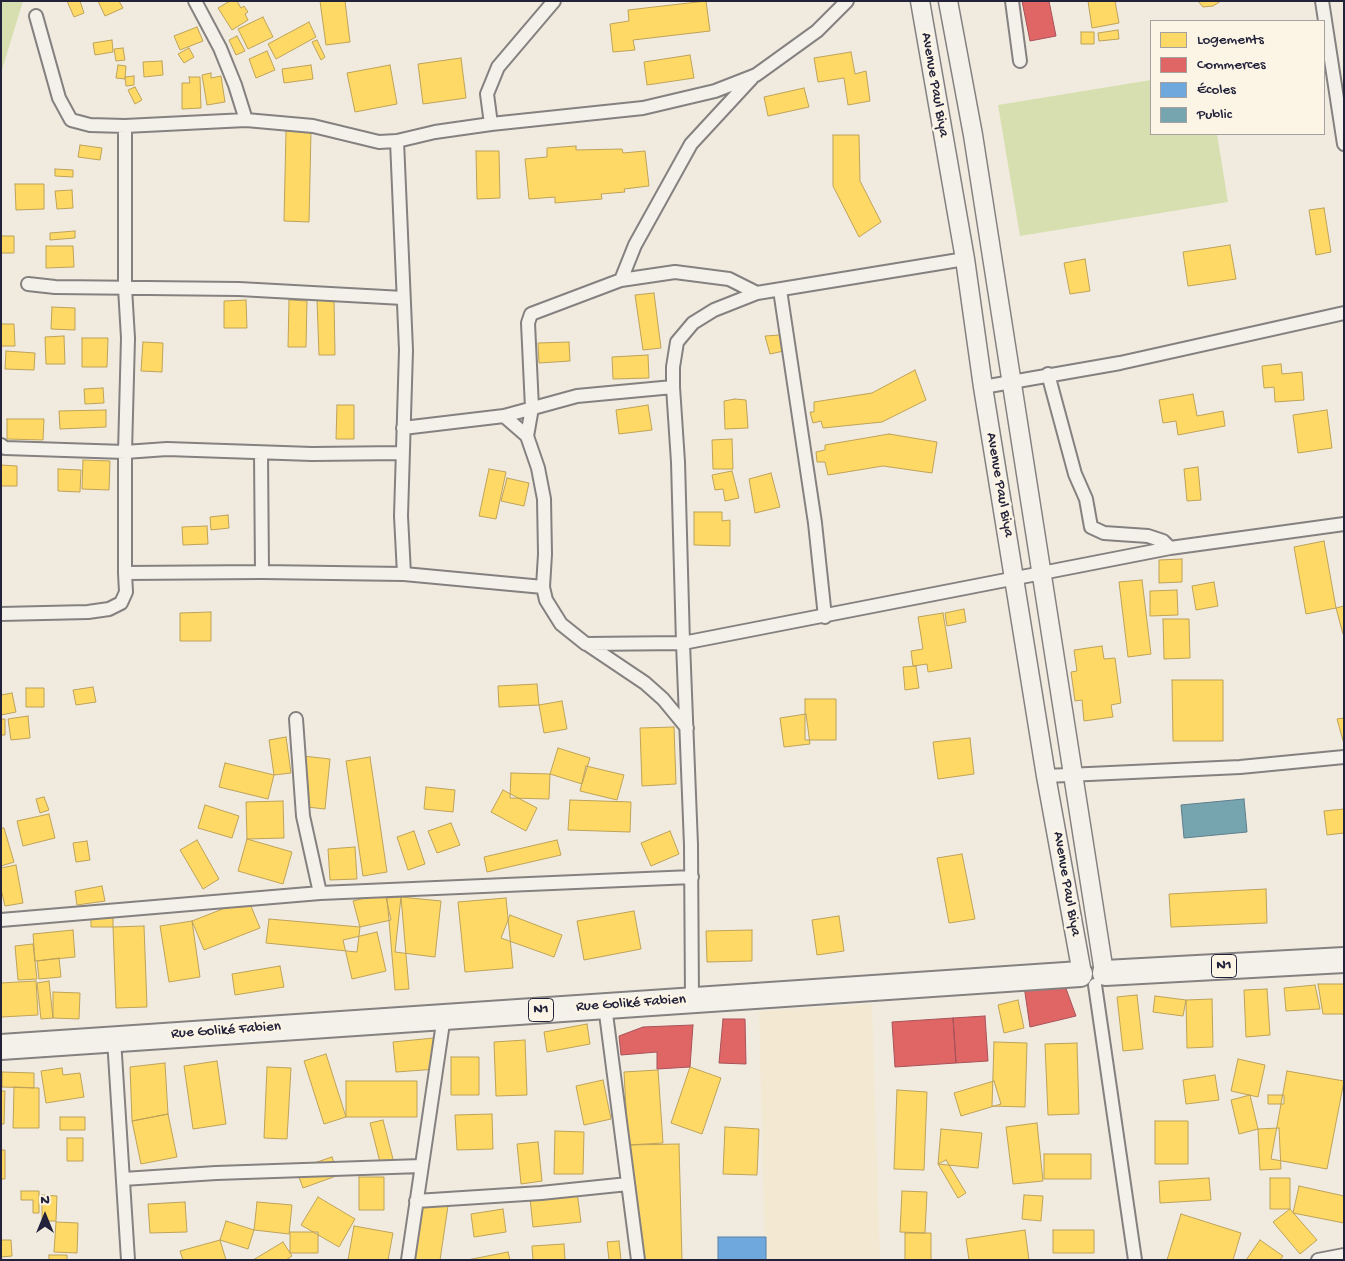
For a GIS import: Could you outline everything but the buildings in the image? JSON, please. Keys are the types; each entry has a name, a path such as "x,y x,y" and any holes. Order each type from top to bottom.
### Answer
{"highway":[{"name":"N1","path":"1093,973 1344,960"},
{"name":"Rue Goliké Fabien","path":"1,1047 1093,973"}],"street":[{"path":"195,1 228,66 246,120"},
{"path":"621,280 635,245 691,144 756,75 817,31 847,1"},
{"name":"Avenue Paul Biya","path":"920,1 965,259 983,387 1046,776 1093,973"},
{"path":"948,1 973,136 1042,572 1072,774 1093,973 1135,1260"},
{"path":"1012,1 1020,61"},
{"path":"1322,1 1325,20"},
{"path":"490,124 487,94 498,67 554,2"},
{"path":"36,16 59,98 71,120 90,125 125,126 246,120 313,126 379,142 397,141 436,132 490,124 643,108 715,91 756,75"},
{"path":"1325,20 1344,144"},
{"path":"1,614 88,612 109,609 121,603 126,592 125,452 128,338 125,288 125,126"},
{"path":"397,141 406,350 401,516 404,574"},
{"path":"692,1000 692,877 678,462 672,367 677,342 693,323 714,310 757,293 965,259"},
{"path":"687,728 663,699 645,683 586,644 561,624 546,600 543,587 545,554 544,499 538,468 527,436 532,408 528,323 531,314 621,280 675,272 729,279 757,293"},
{"path":"28,284 125,288 239,289 403,298"},
{"path":"780,290 814,514 825,617"},
{"path":"983,387 1120,362 1344,313"},
{"path":"1048,374 1075,474 1086,499 1091,527 1104,532 1148,536 1163,541 1170,548"},
{"path":"403,428 504,416 576,396 673,387"},
{"path":"504,416 527,436"},
{"path":"1,445 4,448 125,452 167,449 402,453"},
{"path":"261,452 262,572"},
{"path":"586,644 683,643 825,617 1042,572 1170,548 1344,524"},
{"path":"125,573 404,574 543,587"},
{"path":"296,719 303,816 320,893"},
{"path":"1046,776 1240,767 1344,757"},
{"path":"1,920 320,893 692,877"},
{"path":"605,1006 638,1260"},
{"path":"408,1260 444,1016"},
{"path":"114,1039 128,1260"},
{"path":"123,1180 216,1173 421,1166"},
{"path":"416,1201 541,1193 628,1184"},
{"path":"1318,1260 1344,1255"}],"shaded area":[{"path":"872,1004 880,1260 765,1260 759,1011"}],"green space":[{"path":"1,1 23,1 1,73"},
{"path":"1150,80 1150,135 1217,135 1228,202 1020,236 998,105"}]}
